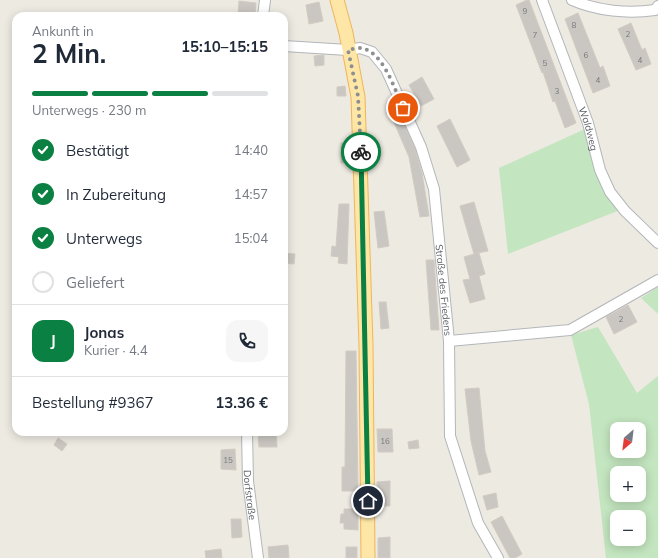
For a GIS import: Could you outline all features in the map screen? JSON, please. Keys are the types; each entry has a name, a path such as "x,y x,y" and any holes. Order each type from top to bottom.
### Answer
{"main road":[{"path":"337,0 346,33 348,50 358,96 362,157 368,558"}],"street":[{"path":"263,12 264,0"},
{"name":"Waldweg","path":"544,0 588,124 600,170 610,192 625,211 658,243"},
{"path":"572,0 589,7 613,10 648,12 655,10 658,6"},
{"name":"Straße des Friedens","path":"288,46 348,50 360,48 372,52 386,69 421,147 434,189 449,341 450,436 478,522 498,558"},
{"path":"449,341 570,330 658,280"},
{"name":"Dorfstraße","path":"247,436 248,481 258,558"}],"green space":[{"path":"585,129 620,210 508,254 499,168"},
{"path":"658,287 658,314 641,298"},
{"path":"598,327 637,393 658,376 658,558 606,558 589,404 571,335"}],"building":[{"path":"529,0 576,123 565,128 555,101 553,102 543,72 542,73 516,5"},
{"path":"239,1 256,3 255,12 238,12"},
{"path":"319,2 323,21 309,24 306,5"},
{"path":"578,13 600,68 603,66 610,86 593,93 565,19"},
{"path":"631,23 642,50 645,48 651,64 636,70 618,29"},
{"path":"324,55 324,65 315,66 314,56"},
{"path":"422,77 434,99 421,106 409,85"},
{"path":"345,86 346,96 337,96 337,87"},
{"path":"397,109 415,149 422,173 429,216 420,217 409,157 390,113"},
{"path":"450,119 470,160 457,167 437,126"},
{"path":"341,143 349,143 350,163 341,163"},
{"path":"474,202 488,251 477,253 479,253 485,274 479,276 485,299 470,303 463,280 470,279 464,257 474,254 460,206"},
{"path":"339,204 349,204 347,264 338,263 339,257 331,256 332,246 336,247"},
{"path":"384,211 389,246 378,248 374,212"},
{"path":"288,253 295,254 294,264 288,263"},
{"path":"426,260 434,260 439,330 431,330"},
{"path":"379,302 386,302 389,328 381,329"},
{"path":"628,305 637,322 614,334 606,317"},
{"path":"346,351 356,351 358,491 342,491 342,467 345,467"},
{"path":"479,388 485,451 491,472 479,475 471,441 465,389"},
{"path":"377,429 392,429 393,452 378,452"},
{"path":"258,436 276,436 277,447 259,447"},
{"path":"58,438 67,444 62,451 54,445"},
{"path":"418,440 419,448 409,449 408,442"},
{"path":"235,449 236,470 221,469 221,450"},
{"path":"390,481 390,506 378,506 377,482"},
{"path":"496,493 498,507 487,510 483,496"},
{"path":"344,509 358,509 358,530 344,529 344,523 340,523 341,514 344,514"},
{"path":"502,516 522,554 515,558 510,558 491,522"},
{"path":"231,519 241,519 242,537 232,538"},
{"path":"390,537 390,558 378,558 378,538"},
{"path":"288,545 289,558 269,558 268,547"},
{"path":"346,547 357,547 357,558 346,558"},
{"path":"221,549 222,558 206,558 205,551"}],"way so far":[{"path":"361,152 358,96 348,50 360,48 372,52 386,69 403,108"}],"route":[{"path":"361,152 368,501"}]}
